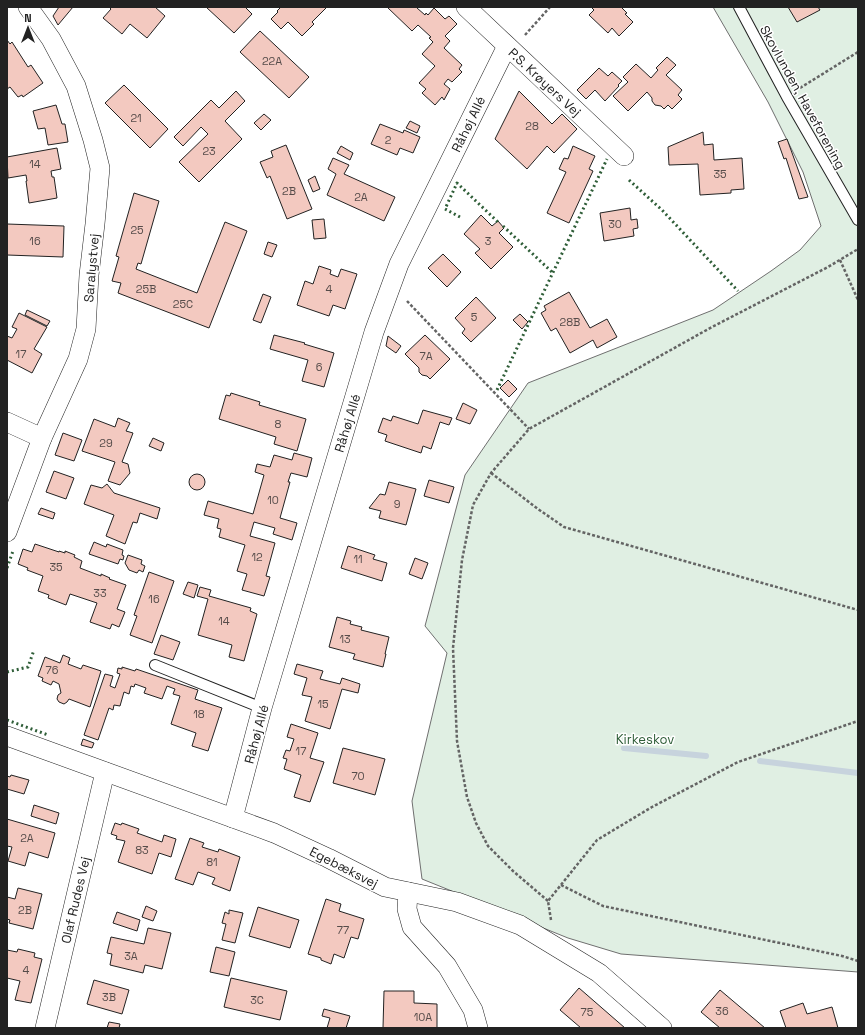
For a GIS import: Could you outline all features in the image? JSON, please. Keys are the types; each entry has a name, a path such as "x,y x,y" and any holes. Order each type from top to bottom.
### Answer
{"street":[{"name":"Saralystvej","path":"7,532 42,438 78,359 86,329 89,275 100,168 76,86 51,39 28,7"},
{"name":"P.S. Krøyers Vej","path":"466,7 624,156"},
{"name":"Råhøj Allé","path":"233,818 262,708 374,332 399,264 507,46"},
{"path":"7,422 42,438"},
{"name":"Egebæksvej","path":"7,736 274,833 385,887 457,902 520,925 598,973 662,1028"},
{"name":"Olaf Rudes Vej","path":"45,1028 105,772"},
{"path":"408,892 407,909 412,927 447,966 473,1010 478,1028"}],"lane":[{"name":"Skovlunden, Haveforening","path":"739,7 787,97 858,220"},
{"path":"155,665 262,708"}],"path":[{"path":"507,46 521,40 550,7"},
{"path":"810,81 858,52"},
{"path":"555,947 548,902 513,871 488,846 476,823 467,797 457,741 453,648 462,560 473,505 491,473 529,429 705,331 858,249"},
{"path":"840,260 858,300"},
{"path":"392,284 529,429"},
{"path":"491,473 564,527 858,610"},
{"path":"548,902 597,840 652,807 738,762 858,721"},
{"path":"561,886 602,906 842,956 858,961"}],"green space":[{"name":"Kirkeskov","path":"713,7 858,7 858,972 621,954 568,938 422,879 412,801 447,653 425,626 465,475 528,383 713,310 800,250 821,226 803,172 768,102"}],"building":[{"path":"59,7 73,7 58,25 53,16"},
{"path":"109,7 155,7 165,16 147,38 130,24 122,34 103,18 111,9"},
{"path":"206,7 245,7 252,14 234,33"},
{"path":"281,7 326,8 312,22 314,24 302,36 288,22 281,29 271,19"},
{"path":"387,7 418,7 417,8 425,15 426,13 428,15 434,8 445,19 449,16 457,24 445,36 450,41 444,48 462,65 459,69 462,72 452,82 448,79 444,84 450,89 444,100 442,97 435,105 422,93 426,89 419,83 435,66 422,54 433,42 429,38 431,37 418,25 412,31"},
{"path":"591,7 621,7 627,13 625,14 633,22 619,36 612,28 608,33 589,15 594,10"},
{"path":"788,7 818,7 820,10 797,22"},
{"path":"260,31 309,77 289,98 240,52"},
{"path":"7,40 10,44 12,42 28,67 31,65 43,83 23,97 22,95 18,97 10,87 7,89"},
{"path":"667,57 676,65 666,75 682,90 678,95 682,99 672,109 668,105 664,109 661,106 655,105 647,92 628,111 613,96 628,82 623,77 636,64 651,78 658,70 656,68"},
{"path":"599,68 608,76 612,72 622,81 605,101 595,90 586,99 577,90"},
{"path":"124,85 168,129 150,148 105,103"},
{"path":"236,91 245,101 225,121 242,139 199,182 179,162 208,134 201,127 183,146 174,137 211,100 219,108"},
{"path":"519,91 552,124 562,114 577,129 554,153 547,146 527,169 495,139"},
{"path":"56,105 62,124 65,124 68,142 48,145 45,128 38,129 33,111"},
{"path":"264,114 271,120 261,130 254,123"},
{"path":"410,121 420,126 417,133 406,128"},
{"path":"380,124 403,133 404,130 420,137 413,153 400,148 397,155 371,144"},
{"path":"703,132 704,145 713,144 714,160 742,158 744,189 731,190 731,193 700,195 698,164 669,165 668,147"},
{"path":"787,139 808,197 799,199 786,158 784,159 778,142"},
{"path":"286,145 312,209 287,219 270,176 267,178 260,162 273,157 271,151"},
{"path":"341,146 353,153 350,160 337,153"},
{"path":"573,146 595,156 589,169 593,171 569,223 547,213 566,172 559,169 564,158 568,159"},
{"path":"57,148 61,169 51,171 52,177 54,177 57,198 29,203 26,175 8,178 7,157"},
{"path":"333,158 349,165 344,174 395,197 384,221 327,195 336,174 328,169"},
{"path":"315,176 320,189 313,192 308,180"},
{"path":"134,193 159,201 141,264 138,263 136,269 197,293 225,222 247,231 209,328 118,293 121,283 112,281 119,257 116,256"},
{"path":"630,208 631,220 637,219 638,228 633,229 634,236 604,241 600,213"},
{"path":"481,215 492,226 498,221 504,228 499,233 513,247 491,269 475,253 480,249 464,234"},
{"path":"324,219 326,238 314,239 312,220"},
{"path":"7,224 64,226 63,257 7,255"},
{"path":"268,242 277,245 272,257 264,254"},
{"path":"443,254 461,272 447,287 428,268"},
{"path":"319,266 331,270 330,274 338,277 341,269 357,274 345,309 333,305 329,316 297,305 305,281 313,284"},
{"path":"569,292 590,328 607,319 617,337 597,348 593,340 570,353 556,328 551,331 541,313 546,310 544,306"},
{"path":"263,294 271,297 261,323 253,320"},
{"path":"476,297 496,318 471,342 462,333 465,329 455,318"},
{"path":"27,310 50,321 47,326 25,315"},
{"path":"19,313 47,327 34,349 42,354 32,373 7,360 7,336 12,338 17,329 12,327"},
{"path":"520,314 528,322 522,329 513,320"},
{"path":"274,335 305,343 304,344 334,353 324,387 302,381 308,360 270,349"},
{"path":"425,335 450,359 430,379 419,372 419,368 405,354"},
{"path":"388,336 401,346 396,353 386,346"},
{"path":"508,380 517,389 509,397 500,388"},
{"path":"231,393 260,402 259,405 306,419 297,451 274,444 276,437 219,419 226,395 230,396"},
{"path":"463,403 477,410 470,424 456,419"},
{"path":"423,410 452,418 449,425 440,422 431,449 423,446 421,453 385,441 387,435 378,432 383,418 391,421 393,416 418,424"},
{"path":"118,418 130,423 126,431 133,433 122,462 128,464 130,473 120,485 108,481 115,462 82,451 94,419 115,427"},
{"path":"63,433 82,440 74,461 55,455"},
{"path":"153,438 164,443 161,451 149,446"},
{"path":"294,453 312,458 307,477 291,473 288,482 290,482 280,518 297,523 292,540 273,534 275,528 254,522 250,536 275,543 266,576 270,577 264,596 242,590 247,574 237,571 245,545 219,537 221,529 217,528 219,519 204,515 208,501 253,514 264,475 255,472 257,464 270,467 274,455 292,460"},
{"path":"54,471 74,478 66,499 46,492"},
{"path":"197,474 203,476 205,482 203,488 197,490 191,488 189,482 191,476"},
{"path":"429,480 454,487 449,503 424,496"},
{"path":"389,482 416,489 406,525 379,518 381,511 369,508 380,494 385,495"},
{"path":"107,484 114,493 160,508 157,519 140,513 137,523 133,522 125,544 106,536 114,515 84,504 91,485 102,488"},
{"path":"41,508 55,513 53,519 38,514"},
{"path":"94,542 106,547 107,544 123,550 123,560 120,559 118,564 89,554"},
{"path":"35,544 59,552 65,553 65,551 75,555 74,557 82,561 80,568 101,576 101,574 110,578 109,579 126,585 117,609 125,612 119,627 112,624 110,629 90,622 97,603 70,594 66,605 48,598 49,595 38,591 43,576 27,570 28,568 18,564 23,549 32,552"},
{"path":"348,546 375,555 373,559 387,563 382,581 341,568"},
{"path":"128,555 142,560 141,564 145,566 143,572 139,570 137,573 129,570 125,563"},
{"path":"415,558 428,563 422,579 409,574"},
{"path":"149,572 174,581 152,643 130,635 137,616 134,615"},
{"path":"188,582 198,585 194,598 183,594"},
{"path":"200,587 211,590 209,596 251,608 250,611 257,614 244,661 229,657 232,645 198,635 208,599 197,596"},
{"path":"337,617 351,621 350,624 362,627 361,630 389,637 383,667 353,659 355,654 329,647"},
{"path":"161,635 180,642 173,660 154,654"},
{"path":"63,655 70,658 68,664 81,669 83,665 101,671 90,707 69,699 64,704 59,702 57,699 58,695 61,693 59,684 53,681 51,685 42,681 43,678 38,676 45,657 60,663"},
{"path":"297,664 323,671 320,679 340,684 342,678 360,684 358,693 342,689 330,729 305,721 312,697 302,695 307,678 294,674"},
{"path":"122,667 135,671 136,669 198,690 195,699 222,708 208,751 192,746 196,733 171,724 180,696 173,694 175,689 167,686 162,699 144,693 146,688 135,684 134,687 131,686 129,694 124,692 120,706 114,705 113,710 109,708 98,740 84,735 105,674 113,676 110,686 115,688 120,674 117,673 118,668 122,669"},
{"path":"291,724 318,733 310,758 324,762 310,802 294,797 301,775 284,769 287,759 283,758 286,750 290,751 294,739 287,737"},
{"path":"83,739 94,743 92,748 81,745"},
{"path":"343,748 385,759 375,795 333,783"},
{"path":"11,775 29,780 24,794 7,789 7,776 10,777"},
{"path":"34,805 59,813 56,824 31,816"},
{"path":"7,819 55,833 48,858 29,852 25,866 8,861 12,847 7,846"},
{"path":"115,823 121,825 122,823 139,829 137,833 162,842 164,835 176,839 171,857 159,853 152,874 118,862 125,841 116,839 117,836 111,834"},
{"path":"190,838 204,843 202,847 218,852 219,849 240,857 230,891 212,884 215,878 198,872 193,885 175,879"},
{"path":"18,888 42,894 33,929 9,923 10,920 7,919 7,897 15,899"},
{"path":"326,899 341,904 339,911 364,919 358,939 351,937 344,958 334,954 331,964 321,960 321,958 308,954"},
{"path":"146,906 157,911 153,921 142,917"},
{"path":"258,907 299,920 290,948 249,936"},
{"path":"229,910 243,913 235,943 222,940 226,924 222,923 225,912 229,914"},
{"path":"117,912 140,920 137,931 113,923"},
{"path":"148,928 171,933 162,969 145,965 143,973 110,965 112,954 107,953 111,937 144,944"},
{"path":"216,947 235,952 229,976 210,972"},
{"path":"18,949 35,953 34,957 42,959 31,1003 15,1000 20,981 7,978 7,950 17,952"},
{"path":"231,978 287,991 280,1020 224,1007"},
{"path":"94,980 129,990 122,1014 87,1004"},
{"path":"579,988 625,1028 581,1028 560,1010"},
{"path":"720,990 765,1028 720,1028 701,1012"},
{"path":"384,991 414,991 414,1003 437,1004 437,1028 383,1028"},
{"path":"803,1003 807,1014 832,1007 838,1028 786,1028 780,1011"},
{"path":"324,1009 350,1016 346,1028 327,1028 330,1018 322,1016"},
{"path":"109,1022 120,1024 119,1028 107,1028"}],"waterway":[{"path":"624,748 706,756"},
{"path":"760,761 858,773"}],"hedge":[{"path":"497,390 607,159"},
{"path":"629,180 662,210 738,291"},
{"path":"460,217 445,209 457,183 499,223"},
{"path":"503,226 553,273"},
{"path":"7,568 13,551"},
{"path":"7,672 28,667 34,650"},
{"path":"7,720 48,735"}]}
